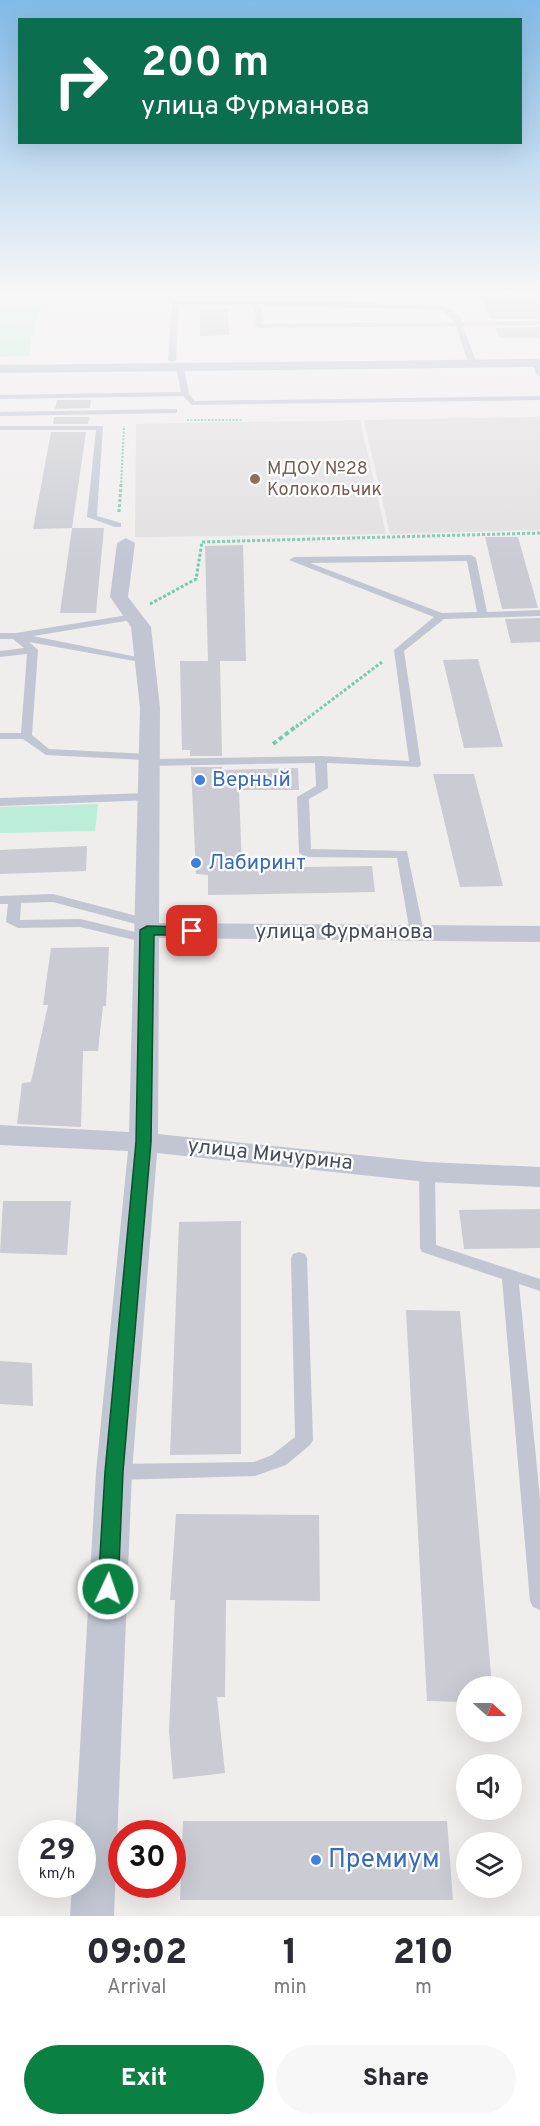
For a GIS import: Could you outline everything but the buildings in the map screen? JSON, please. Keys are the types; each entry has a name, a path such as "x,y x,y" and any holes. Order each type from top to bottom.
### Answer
{"street":[{"path":"92,1916 114,1472 143,1142 150,708 147,662 138,622 119,597 126,543"},
{"name":"улица Фурманова","path":"147,931 540,934"},
{"name":"улица Мичурина","path":"0,1135 143,1142 427,1172 540,1177"}],"lane":[{"path":"182,384 185,394 192,403 540,398"},
{"path":"0,397 185,394"},
{"path":"0,414 174,411"},
{"path":"0,428 100,428 92,517 118,525"},
{"path":"483,613 471,558 294,560 441,616 540,613"},
{"path":"0,736 26,736 46,753 148,760 321,759 416,765 399,650 441,616"},
{"path":"16,636 138,622"},
{"path":"0,634 147,662"},
{"path":"16,636 33,650"},
{"path":"0,654 33,650"},
{"path":"26,736 33,650"},
{"path":"321,759 322,788 303,797 305,853 403,854 417,933"},
{"path":"0,802 148,797"},
{"path":"0,900 53,898 147,931"},
{"path":"15,899 13,922 23,926 80,922 147,931"},
{"path":"427,1172 428,1248 510,1277 540,1285"},
{"path":"114,1472 255,1469 279,1460 304,1440 299,1258"},
{"path":"510,1277 540,1601"}],"path":[{"path":"182,421 250,419"},
{"path":"118,525 124,425 133,422"},
{"path":"251,760 399,650"}],"shaded area":[{"path":"540,417 540,530 390,534 364,420"},
{"name":"МДОУ №28 Колокольчик","path":"360,420 386,534 135,537 136,424"}],"green space":[{"path":"98,804 95,831 0,833 0,807"}],"place":[{"name":"МДОУ №28 Колокольчик","path":"255,479"},
{"name":"Верный","path":"200,780"},
{"name":"Лабиринт","path":"196,863"},
{"name":"Премиум","path":"316,1860"}],"route":[{"path":"108,1589 114,1472 143,1142 147,930 192,931"}]}
